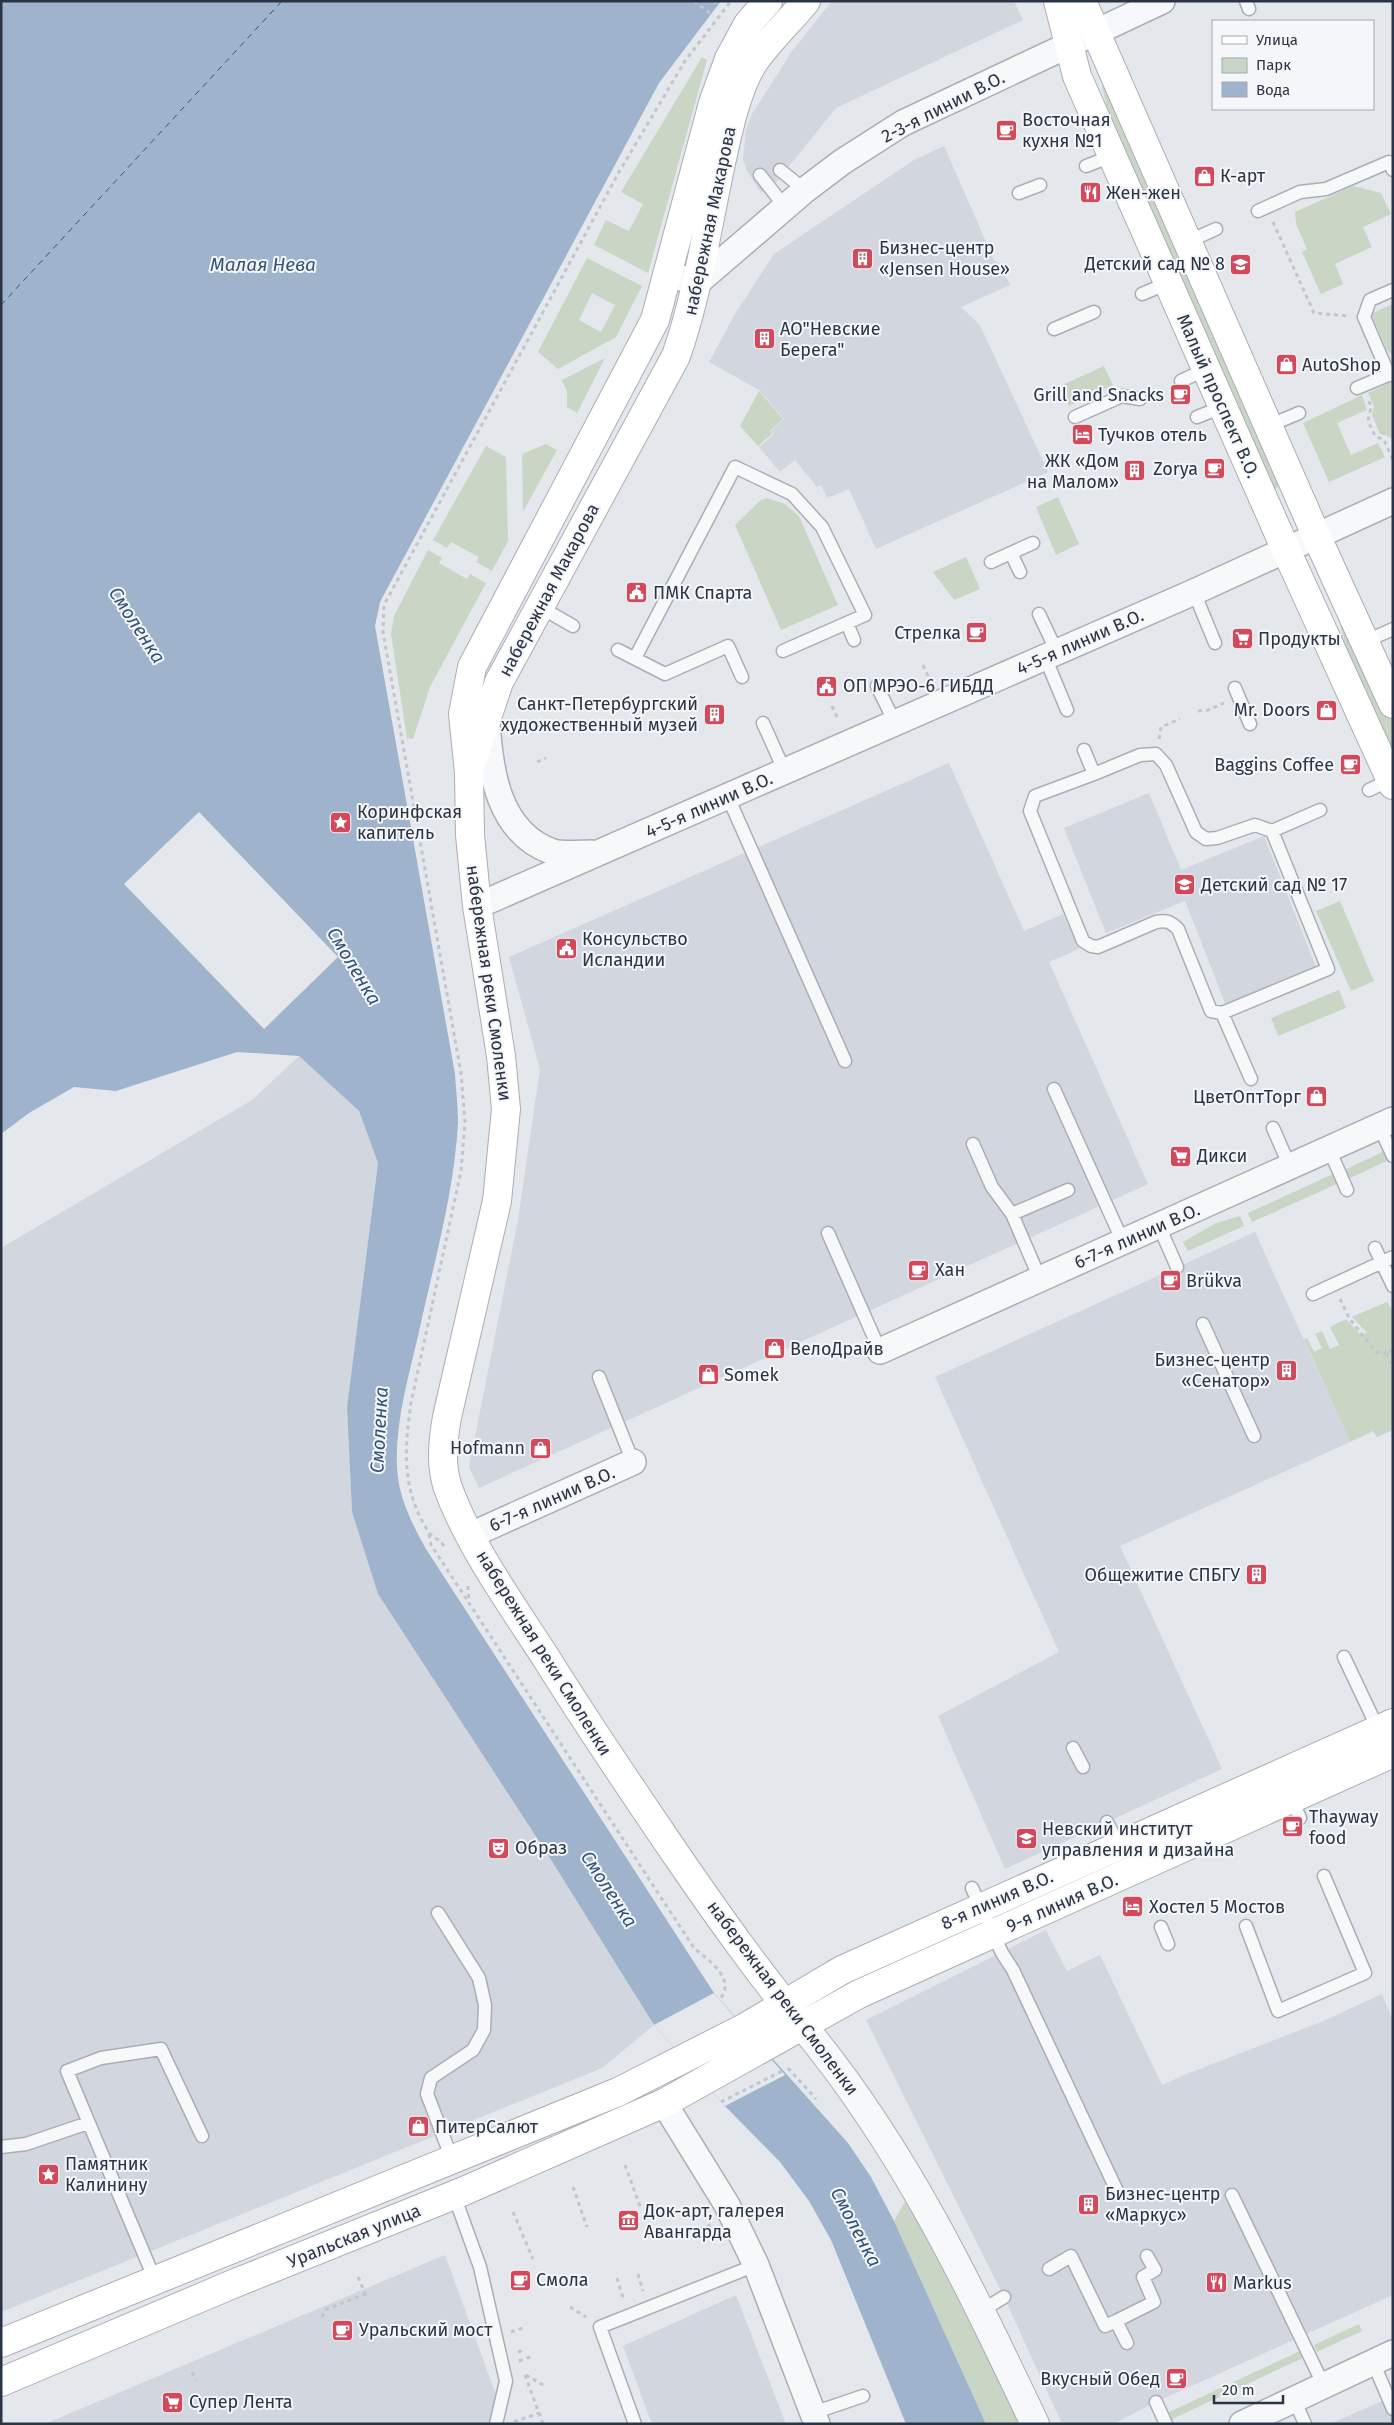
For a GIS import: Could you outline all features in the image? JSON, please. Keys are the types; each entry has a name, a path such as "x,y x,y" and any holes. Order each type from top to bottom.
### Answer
{"main road":[{"name":"набережная Макарова","path":"469,772 463,714 472,667 638,356 655,320 716,94 729,58 748,24 768,1"},
{"name":"набережная Макарова","path":"469,772 499,682 676,356 689,319 698,282 711,208 735,107 752,66 806,1"},
{"name":"Малый проспект В.О.","path":"1058,1 1077,76 1286,550 1384,785"},
{"name":"Малый проспект В.О.","path":"1082,1 1316,535 1393,704"},
{"name":"набережная реки Смоленки","path":"469,772 470,835 477,906 501,1056 506,1109 497,1201 443,1440 443,1464 448,1486 471,1535 494,1576 604,1750 746,1956 802,2025"},
{"name":"8-я линия В.О.","path":"753,2038 784,2004 842,1970 976,1898 1113,1834 1281,1772 1386,1726"},
{"name":"9-я линия В.О.","path":"753,2038 802,2025 859,1994 993,1934 1296,1808 1391,1753"},
{"name":"Уральская улица","path":"1,2343 618,2092 684,2060 753,2038"},
{"name":"Уральская улица","path":"1,2382 278,2266 454,2195 664,2103 702,2081 753,2038"}],"street":[{"name":"2-3-я линии В.О.","path":"698,282 805,190 842,162 903,122 1162,1"},
{"path":"668,275 698,282"},
{"name":"4-5-я линии В.О.","path":"477,906 1194,592 1393,501"},
{"name":"4-5-я линии В.О.","path":"487,714 489,756 496,791 513,822 531,842 554,852 601,853"},
{"name":"6-7-я линии В.О.","path":"880,1351 1386,1123"},
{"name":"6-7-я линии В.О.","path":"471,1535 633,1462"},
{"name":"набережная реки Смоленки","path":"802,2025 864,2105 914,2185 981,2311 1036,2424"},
{"path":"664,2103 726,2206 756,2265 815,2418"},
{"path":"1242,2424 1383,2357"}],"lane":[{"path":"1086,166 1112,156"},
{"path":"1262,209 1300,192 1326,189 1389,162 1393,170"},
{"path":"780,170 805,190"},
{"path":"760,175 784,207"},
{"path":"1019,193 1040,185"},
{"path":"1188,242 1216,229"},
{"path":"1142,294 1168,283"},
{"path":"1360,388 1391,374 1364,317 1370,300 1393,290"},
{"path":"1054,329 1094,312"},
{"path":"1181,381 1206,370"},
{"path":"1075,417 1122,396 1140,399"},
{"path":"1197,417 1222,407"},
{"path":"1268,426 1298,413"},
{"path":"635,658 736,467 792,494 822,527 865,615 783,651"},
{"path":"991,562 1033,543"},
{"path":"1011,553 1020,572"},
{"path":"1194,592 1215,643"},
{"path":"540,607 573,626"},
{"path":"1039,614 1067,710"},
{"path":"847,623 854,640"},
{"path":"1364,642 1393,629"},
{"path":"618,650 665,674 728,646 742,677"},
{"path":"877,686 895,723"},
{"path":"1237,692 1250,724"},
{"path":"763,723 785,772"},
{"path":"1084,750 1094,774"},
{"path":"1272,831 1328,970 1222,1013 1210,1011 1178,929 1171,922 1166,920 1156,922 1098,947 1091,946 1084,941 1030,811 1035,796 1140,755 1156,754 1166,765 1196,832 1206,839 1217,838 1254,825 1272,831 1320,810"},
{"path":"728,797 845,1061"},
{"path":"1222,1013 1251,1079"},
{"path":"1054,1089 1123,1242"},
{"path":"1386,1123 1393,1156"},
{"path":"1273,1128 1290,1166"},
{"path":"973,1144 992,1187 1012,1214 1040,1279"},
{"path":"1328,1149 1347,1190"},
{"path":"1012,1214 1068,1190"},
{"path":"1159,1226 1177,1267"},
{"path":"828,1233 880,1351"},
{"path":"1375,1248 1387,1260 1393,1286"},
{"path":"1313,1294 1387,1260"},
{"path":"1203,1324 1254,1436"},
{"path":"599,1377 633,1462"},
{"path":"1344,1657 1386,1726 1391,1753"},
{"path":"1073,1748 1082,1767"},
{"path":"1281,1772 1296,1808"},
{"path":"1113,1834 1137,1875"},
{"path":"1246,1926 1278,2011 1365,1973 1324,1876"},
{"path":"976,1898 993,1934 1014,1970 1117,2192"},
{"path":"438,1913 479,1978 485,2005 484,2030 472,2050 431,2078 427,2094 452,2159"},
{"path":"1161,1927 1168,1944"},
{"path":"155,2280 67,2071 101,2058 161,2050 202,2136"},
{"path":"1,2147 26,2144 88,2123"},
{"path":"454,2195 480,2267 506,2381 496,2424"},
{"path":"1232,2195 1324,2386"},
{"path":"1049,2269 1071,2256 1105,2326 1154,2302 1143,2277 1155,2270 1147,2256"},
{"path":"635,2424 600,2328 756,2265"},
{"path":"981,2311 1004,2297"},
{"path":"1116,2321 1127,2343"},
{"path":"1383,2357 1393,2409"},
{"path":"815,2418 863,2396"},
{"path":"1294,2399 1305,2424"},
{"path":"1156,2402 1166,2424"}],"path":[{"path":"694,1 711,14"},
{"path":"714,1 718,5"},
{"path":"1262,209 1314,314 1364,317"},
{"path":"1360,388 1371,407 1368,420 1375,436 1384,440 1393,460"},
{"path":"923,666 928,676"},
{"path":"1198,711 1208,710 1237,692"},
{"path":"832,706 838,717"},
{"path":"1156,754 1161,727 1180,719"},
{"path":"537,762 546,758"},
{"path":"1349,1318 1376,1352 1386,1353 1393,1350"},
{"path":"1386,1353 1393,1368"},
{"path":"429,1533 431,1546 470,1603"},
{"path":"788,2068 816,2098"},
{"path":"721,2102 782,2071"},
{"path":"625,2165 641,2209"},
{"path":"573,2187 587,2227"},
{"path":"513,2212 533,2259"},
{"path":"692,2232 712,2225"},
{"path":"638,2274 644,2291"},
{"path":"322,2317 325,2310 366,2296 358,2277"},
{"path":"616,2278 624,2299"},
{"path":"570,2307 587,2317"},
{"path":"508,2333 523,2328"},
{"path":"514,2363 533,2356"},
{"path":"192,2372 196,2380"},
{"path":"520,2372 543,2384"},
{"path":"526,2375 543,2424"},
{"path":"513,2424 539,2413"}],"shaded area":[{"path":"832,1 1014,1 1023,20 836,108 777,181 761,193 747,171 743,159 746,130 752,114 792,51"},
{"path":"944,146 994,260 1000,264 1010,285 961,307 980,325 1048,472 876,549 849,489 827,498 821,485 817,487 795,460 780,472 759,447 773,435 771,431 784,419 759,390 709,362 735,314 774,254 914,160"},
{"path":"949,763 1024,931 1063,914 1079,949 1049,962 1148,1184 479,1488 469,1467 518,1220 540,1069 509,957"},
{"name":"Детский сад № 17","path":"1149,793 1181,870 1264,836 1316,967 1225,1003 1185,901 1106,933 1064,828"},
{"path":"299,1056 359,1111 378,1163 347,1407 352,1512 378,1594 548,1855 654,2025 602,2068 1,2312 1,1248 252,1100"},
{"path":"1255,1232 1350,1442 1120,1546 1222,1769 1005,1869 938,1716 1059,1652 935,1377"},
{"path":"1046,1930 1067,1971 1100,1955 1162,2085 1321,2022 1382,1994 1393,2021 1393,2295 1156,2402 1113,2424 1062,2424 1004,2297 866,2020"},
{"path":"445,2255 496,2395 490,2424 45,2424"},
{"path":"736,2295 786,2424 652,2424 623,2346"},
{"path":"1393,2396 1393,2424 1330,2424"}],"green space":[{"path":"702,57 707,60 648,273 594,245 606,220 629,231 643,204 621,192"},
{"path":"1105,82 1284,484 1270,491 1117,148 1102,87"},
{"path":"1353,186 1381,193 1391,214 1363,227 1372,247 1335,264 1343,284 1321,294 1302,252 1307,249 1296,224 1295,212"},
{"path":"587,258 642,286 616,337 558,369 538,352","holes":["592,293 615,305 601,332 579,320"]},
{"path":"1393,304 1393,356 1387,350 1371,314"},
{"path":"605,358 577,413 567,407 567,392 562,380"},
{"path":"1104,366 1113,385 1069,406 1060,386"},
{"path":"1393,381 1393,443 1390,437 1380,434 1372,415 1374,406 1368,393"},
{"path":"759,391 783,419 770,431 772,434 758,446 740,426"},
{"path":"1362,395 1367,410 1337,423 1351,455 1378,443 1385,457 1329,482 1303,423"},
{"path":"546,444 557,450 523,512 522,454"},
{"path":"486,446 506,457 508,541 492,571 476,562 479,557 451,542 447,548 433,540"},
{"path":"1058,497 1079,544 1056,555 1036,507"},
{"path":"767,498 785,504 799,516 838,605 781,630 735,525 761,500"},
{"path":"428,550 442,558 439,563 467,579 470,574 486,583 430,687 413,739 407,738 391,634 394,616"},
{"path":"966,557 980,589 954,600 933,572"},
{"path":"1334,600 1393,717 1393,759 1349,661"},
{"path":"1340,901 1374,981 1351,991 1316,911"},
{"path":"1339,990 1346,1008 1278,1036 1271,1018"},
{"path":"1385,1151 1389,1160 1348,1179 1344,1170"},
{"path":"1335,1173 1339,1183 1252,1222 1248,1213"},
{"path":"1240,1216 1244,1226 1188,1251 1183,1242 1216,1223"},
{"path":"1387,1302 1393,1311 1393,1430 1377,1437 1373,1431 1350,1442 1304,1339 1307,1338 1314,1352 1322,1348 1315,1334 1322,1331 1330,1349 1339,1345 1330,1327 1346,1319 1361,1335 1367,1333 1352,1317"},
{"path":"909,2195 1025,2424 986,2424 894,2221"},
{"path":"1359,2324 1362,2331 1317,2352 1314,2345"},
{"path":"1302,2350 1305,2357 1168,2421 1165,2414"}],"water":[{"name":"Малая Нева","path":"1,1 721,1 659,83 380,602 375,626 455,1074 458,1117 456,1150 448,1204 400,1418 397,1451 398,1478 407,1510 426,1549 714,1993 848,2143 871,2177 894,2221 986,2424 906,2424 831,2240 809,2201 780,2162 725,2106 654,2025 548,1855 378,1594 352,1512 347,1407 378,1163 359,1111 299,1056 237,1052 116,1091 74,1087 29,1113 1,1134"}],"pier":[{"path":"199,812 338,957 264,1029 124,884"},
{"path":"714,1993 785,2075 725,2106 654,2025"}],"ferry route":[{"path":"1,305 282,1"}],"place":[{"name":"Восточная кухня №1","path":"1006,130"},
{"name":"К-арт","path":"1204,176"},
{"name":"Жен-жен","path":"1090,193"},
{"name":"Бизнес-центр «Jensen House»","path":"863,258"},
{"name":"Детский сад № 8","path":"1241,264"},
{"name":"АО\"Невские Берега\"","path":"764,339"},
{"name":"AutoShop","path":"1286,365"},
{"name":"Grill and Snacks","path":"1180,395"},
{"name":"Тучков отель","path":"1082,435"},
{"name":"Zorya","path":"1214,469"},
{"name":"ЖК «Дом на Малом»","path":"1135,471"},
{"name":"ПМК Спарта","path":"637,593"},
{"name":"Стрелка","path":"977,633"},
{"name":"Продукты","path":"1242,639"},
{"name":"ОП МРЭО-6 ГИБДД","path":"827,686"},
{"name":"Mr. Doors","path":"1326,710"},
{"name":"Санкт-Петербургский художественный музей","path":"714,714"},
{"name":"Baggins Coffee","path":"1350,765"},
{"name":"Коринфская капитель","path":"341,822"},
{"name":"Детский сад № 17","path":"1185,885"},
{"name":"Консульство Исландии","path":"566,949"},
{"name":"ЦветОптТорг","path":"1317,1097"},
{"name":"Дикси","path":"1181,1156"},
{"name":"Хан","path":"919,1270"},
{"name":"Brükva","path":"1170,1281"},
{"name":"ВелоДрайв","path":"774,1349"},
{"name":"Бизнес-центр «Сенатор»","path":"1286,1370"},
{"name":"Somek","path":"708,1375"},
{"name":"Hofmann","path":"541,1448"},
{"name":"Общежитие СПБГУ","path":"1256,1575"},
{"name":"Thayway food","path":"1293,1827"},
{"name":"Невский институт управления и дизайна","path":"1026,1839"},
{"name":"Образ","path":"499,1848"},
{"name":"Хостел 5 Мостов","path":"1133,1907"},
{"name":"ПитерСалют","path":"419,2127"},
{"name":"Памятник Калинину","path":"49,2174"},
{"name":"Бизнес-центр «Маркус»","path":"1089,2204"},
{"name":"Док-арт, галерея Авангарда","path":"628,2221"},
{"name":"Смола","path":"520,2280"},
{"name":"Markus","path":"1217,2283"},
{"name":"Уральский мост","path":"343,2330"},
{"name":"Вкусный Обед","path":"1176,2379"},
{"name":"Супер Лента","path":"173,2402"}],"water label":[{"name":"Смоленка","path":"137,625"},
{"name":"Смоленка","path":"354,966"},
{"name":"Смоленка","path":"379,1430"},
{"name":"Смоленка","path":"609,1889"},
{"name":"Смоленка","path":"856,2227"}]}
